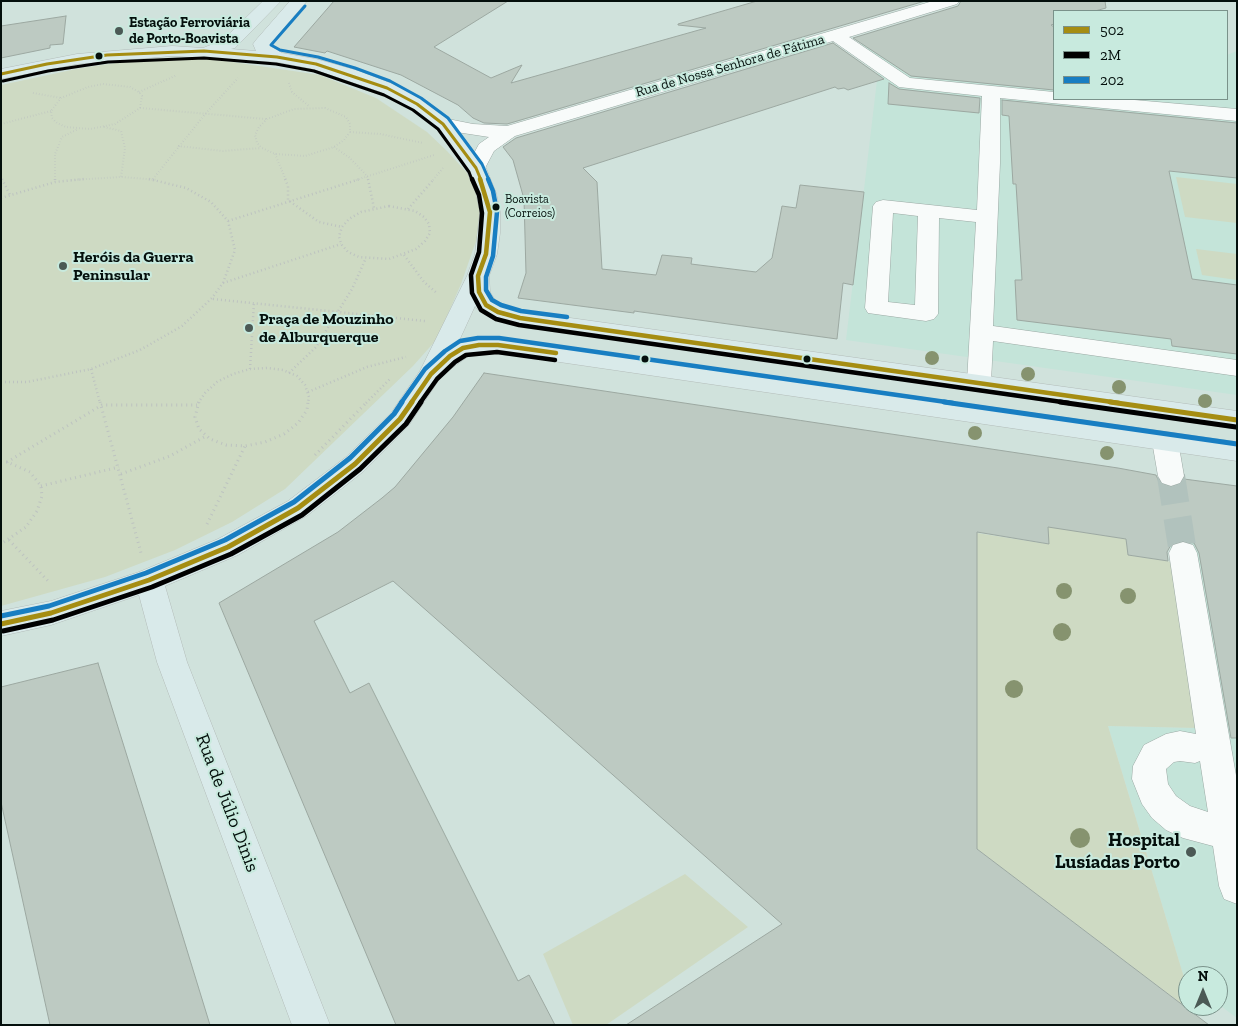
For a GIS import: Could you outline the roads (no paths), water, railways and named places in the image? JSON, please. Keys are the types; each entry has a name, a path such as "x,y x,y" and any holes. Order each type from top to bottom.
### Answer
{"main road":[{"path":"204,52 229,44 274,1"},
{"path":"277,57 264,50 262,44 299,1"},
{"path":"1,74 47,64 107,55 172,51 277,57 316,64 378,85 417,104 443,124 476,168 486,193 490,212 487,247 478,276 431,374 400,419 362,458 298,508 228,547 149,565 51,613 1,624"},
{"path":"478,276 479,292 486,305 498,312 520,318 1237,420"},
{"path":"431,374 450,356 463,348 498,344 1237,452"},
{"name":"Rua de Júlio Dinis","path":"149,565 172,662 311,1025"}],"street":[{"name":"Rua de Nossa Senhora de Fátima","path":"476,168 486,148 508,132 951,1"},
{"path":"835,35 905,83 1053,98"},
{"path":"979,382 991,92"},
{"path":"1077,100 1237,115"},
{"name":"Rua de Nossa Senhora de Fátima","path":"443,124 473,130 508,132"},
{"path":"929,211 926,314 876,308 883,206 986,217"},
{"path":"981,332 1237,368"},
{"path":"1165,442 1170,476"},
{"path":"1183,553 1237,886"},
{"path":"1196,748 1180,746 1166,749 1156,756 1150,766 1149,779 1154,793 1164,806 1178,818 1195,826 1228,832"}],"tunnel":[{"path":"1171,476 1183,553"}],"place":[{"name":"Estação Ferroviária de Porto-Boavista","path":"119,31"},
{"name":"Boavista (Correios)","path":"496,207"},
{"name":"Heróis da Guerra Peninsular","path":"63,266"},
{"name":"Praça de Mouzinho de Alburquerque","path":"249,328"},
{"name":"Hospital Lusíadas Porto","path":"1191,852"}]}
